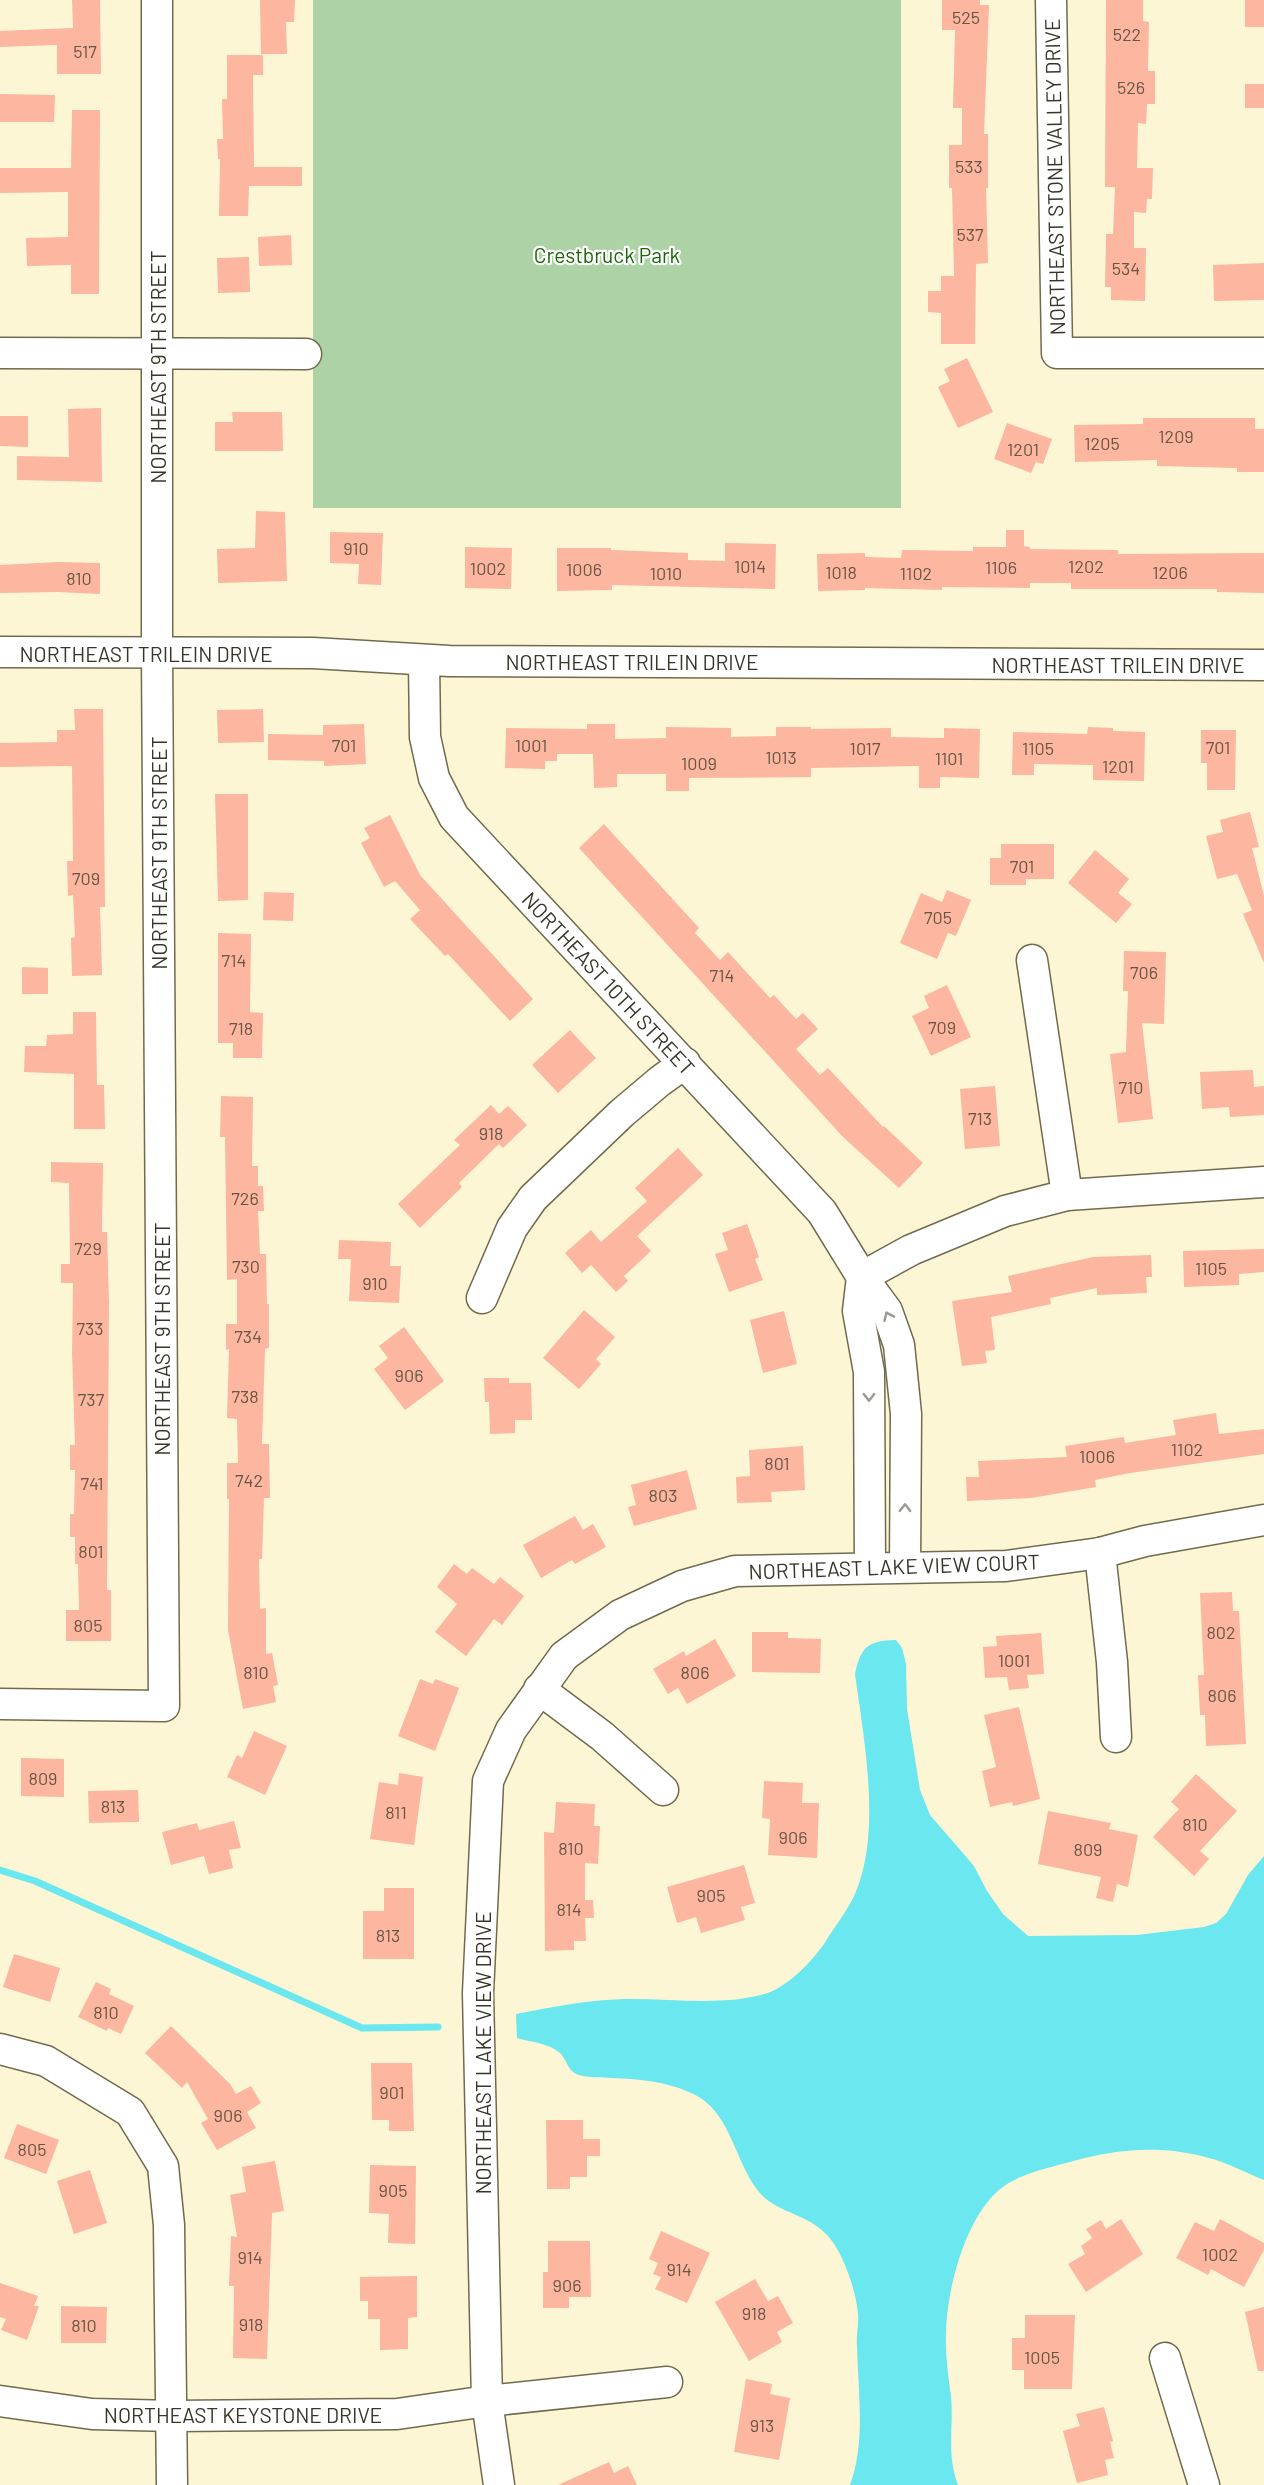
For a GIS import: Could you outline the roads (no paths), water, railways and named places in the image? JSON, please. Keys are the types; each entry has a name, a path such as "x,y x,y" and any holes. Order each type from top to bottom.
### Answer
{"street":[{"name":"NORTHEAST 9TH STREET","path":"0,1704 164,1706 157,653 158,0"},
{"name":"NORTHEAST STONE VALLEY DRIVE","path":"1051,0 1057,353 1264,353"},
{"path":"0,353 306,354"},
{"name":"NORTHEAST TRILEIN DRIVE","path":"0,652 312,653 424,660 1264,665"},
{"name":"NORTHEAST 10TH STREET","path":"424,660 425,737 434,778 454,817 822,1212 862,1277 887,1311 899,1346 906,1414 904,1567"},
{"path":"1032,960 1067,1195"},
{"path":"482,1298 512,1228 533,1198 622,1113 685,1063"},
{"path":"870,1568 869,1372 858,1311 862,1277 911,1250 1005,1211 1067,1195 1264,1182"},
{"name":"NORTHEAST LAKE VIEW COURT","path":"700,1581 735,1571 1006,1566 1100,1553 1145,1541 1264,1520"},
{"path":"1100,1553 1112,1662 1116,1737"},
{"name":"NORTHEAST LAKE VIEW DRIVE","path":"499,2485 487,2401 477,1993 488,1781 511,1730 564,1656 620,1615 682,1586 700,1581"},
{"path":"539,1689 602,1736 663,1790"},
{"path":"0,2049 46,2061 130,2112 163,2166 169,2225 172,2485"},
{"path":"1165,2358 1204,2485"},
{"name":"NORTHEAST KEYSTONE DRIVE","path":"0,2401 92,2414 173,2416 397,2414 487,2401 667,2382"}],"water":[{"path":"896,1640 902,1648 906,1664 907,1709 920,1790 930,1815 974,1866 987,1891 1003,1914 1028,1936 1137,1935 1204,1927 1216,1923 1226,1914 1248,1875 1264,1856 1264,2180 1209,2158 1173,2151 1137,2150 1101,2154 1040,2170 1022,2176 999,2190 987,2203 968,2236 954,2276 947,2315 946,2348 952,2408 951,2451 958,2485 850,2485 858,2451 860,2416 858,2314 848,2272 827,2235 811,2222 774,2205 759,2192 744,2168 726,2128 710,2105 689,2092 667,2085 645,2080 579,2075 572,2071 563,2056 556,2050 517,2038 516,2014 570,2004 610,2000 710,2001 744,1998 770,1992 789,1981 806,1966 849,1906 863,1869 868,1843 868,1786 863,1727 855,1674 857,1665 867,1647 879,1642"}],"waterway":[{"path":"0,1870 35,1881 362,2028 438,2027"}],"park label":[{"name":"Crestbruck Park","path":"607,254"}]}
